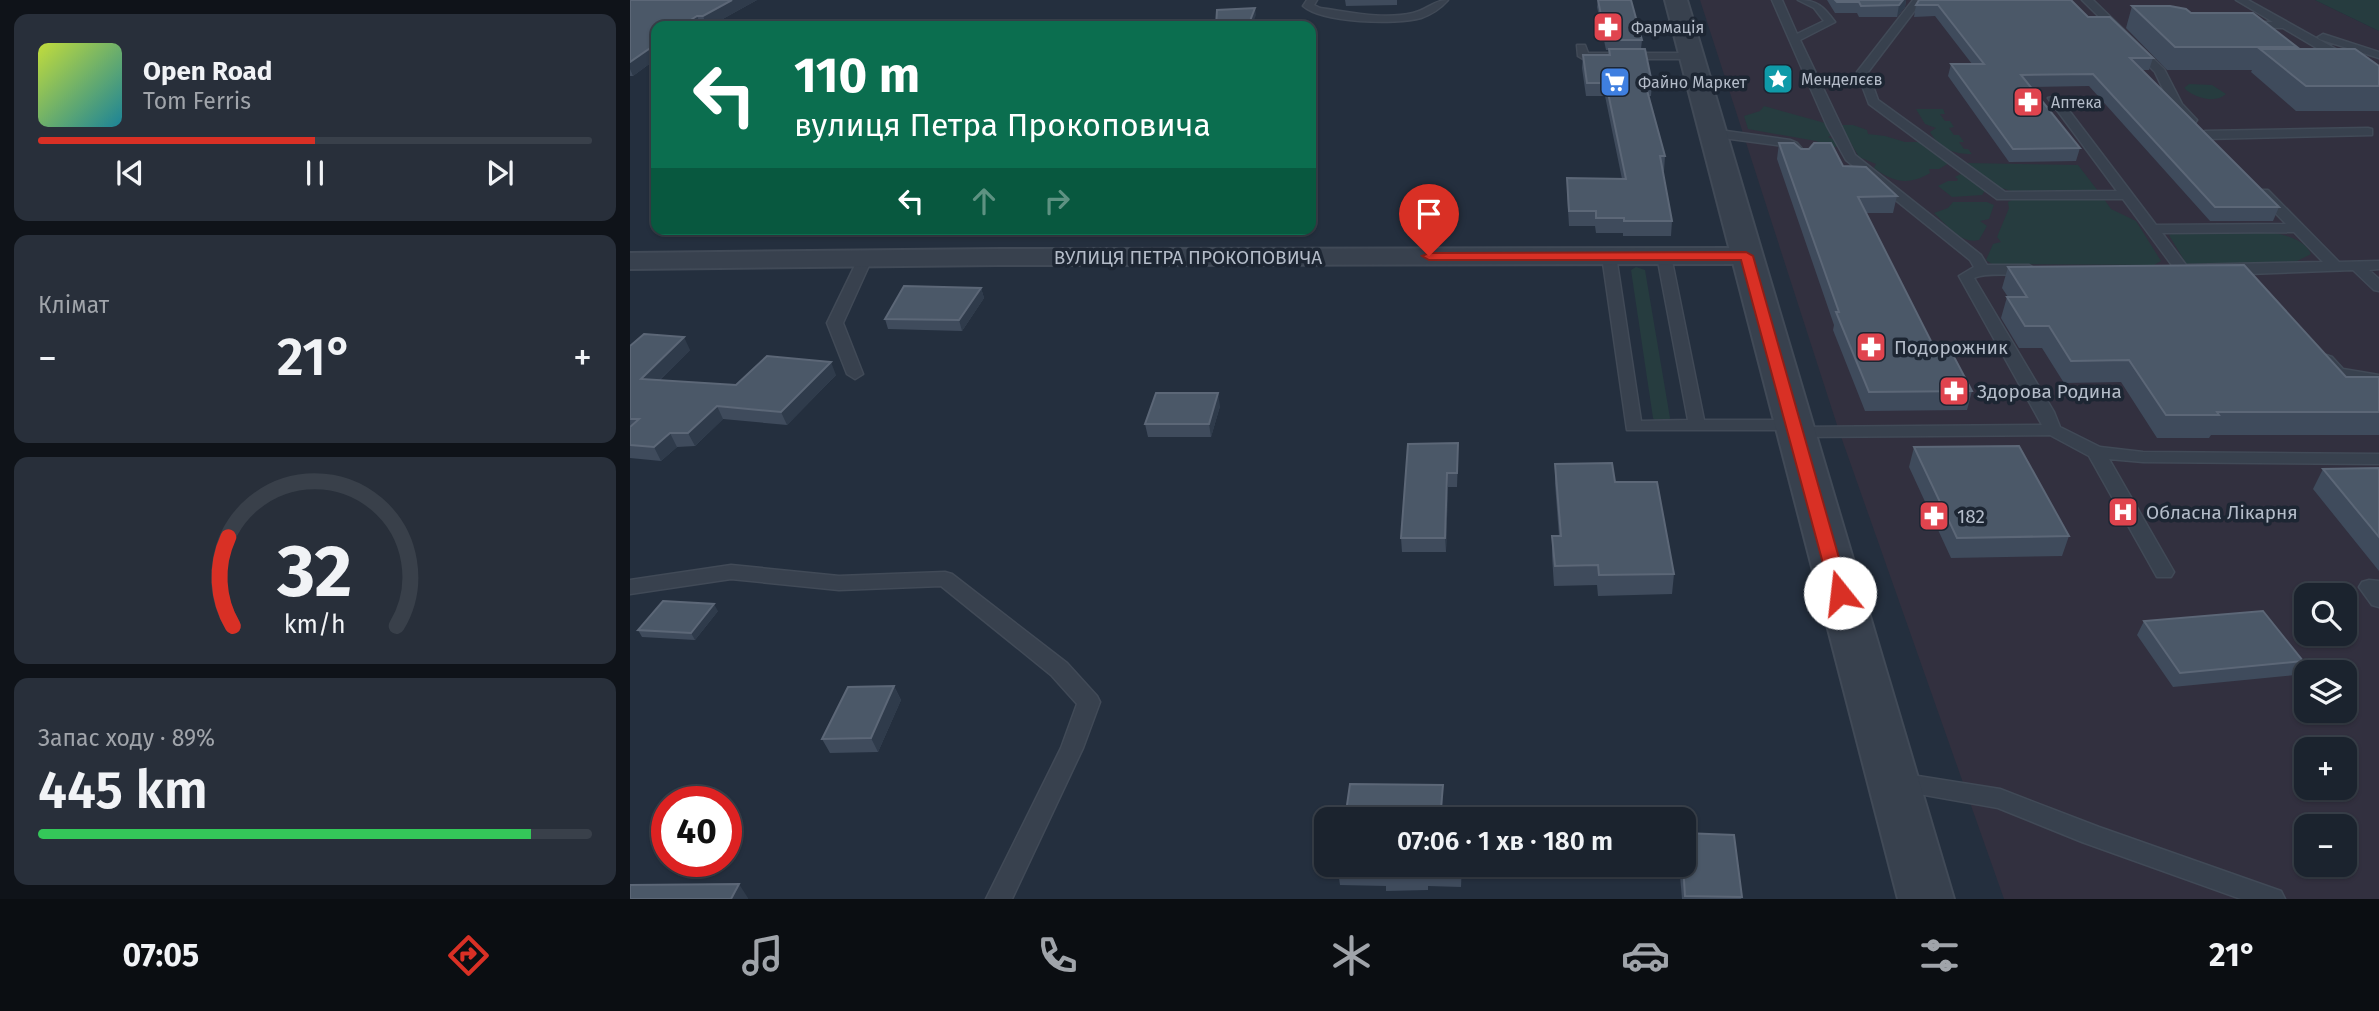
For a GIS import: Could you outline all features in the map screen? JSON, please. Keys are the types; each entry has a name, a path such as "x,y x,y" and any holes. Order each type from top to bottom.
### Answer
{"street":[{"path":"1676,0 1926,899"},
{"name":"ВУЛИЦЯ ПЕТРА ПРОКОПОВИЧА","path":"630,261 1746,256"}],"lane":[{"path":"1312,0 1308,6 1317,11 1401,18 1431,12 1443,0"},
{"path":"1777,0 1833,126 1850,157 1976,258 1982,269"},
{"path":"1795,39 1830,22 1817,6 1803,0"},
{"path":"2087,0 2160,71 2177,106 2224,153"},
{"path":"2241,0 2348,60 2379,82"},
{"path":"1905,1 1917,1 1895,21 1862,72 1873,102 2003,195 2126,195"},
{"path":"2233,25 2286,25 2379,55"},
{"path":"1581,47 1583,56 1690,56"},
{"path":"2054,98 2182,269"},
{"path":"2205,135 2374,132 2379,142"},
{"path":"1712,133 1786,143 1798,150 1803,159"},
{"path":"2252,181 2335,266"},
{"path":"2152,229 2298,228"},
{"path":"1609,256 1633,426 2053,430 2096,452 2143,457 2234,460 2379,459"},
{"path":"1664,256 1697,425"},
{"path":"855,374 835,324 865,259"},
{"path":"2355,264 2379,287"},
{"path":"2156,269 2248,270 2379,265"},
{"path":"2049,269 1982,269 1966,276 1967,282 2046,412 2053,430"},
{"path":"2248,270 2266,291"},
{"path":"2320,352 2338,373 2379,380"},
{"path":"2096,452 2164,572"},
{"path":"630,587 731,572 839,583 945,579 1059,669 1089,702 1072,748 999,899"},
{"path":"2379,588 2369,587 2379,600"},
{"path":"1893,780 2000,799 2091,835 2272,899"}],"shaded area":[{"name":"Обласна Лікарня","path":"1700,0 2315,0 2379,31 2379,899 2004,899 1838,428"}],"green space":[{"path":"2315,0 2379,0 2379,31"},
{"path":"2189,84 2212,85 2226,94 2217,99 2199,97 2184,88"},
{"path":"1764,106 1825,123 1832,135 1828,137 1835,140 1838,146 1832,148 1816,141 1748,129 1744,116 1760,111"},
{"path":"1916,109 1943,109 1945,114 1940,114 1954,127 1949,128 1954,135 1959,135 1964,142 1959,142 1972,154 1953,152 1943,146 1930,132 1936,128 1925,124"},
{"path":"1840,125 1853,125 1867,130 1868,134 1905,142 1921,142 1949,163 1939,169 1929,169 1930,173 1915,180 1901,181 1888,177 1874,168 1876,164 1859,157"},
{"path":"1966,163 2078,165 2098,191 2011,191 1998,187"},
{"path":"1963,173 1986,189 1982,195 1952,197 1938,186 1948,181 1957,181 1955,177"},
{"path":"2014,199 2104,199 2111,209 2136,221 2161,261 2154,265 1992,264 1986,260 1993,244 2001,242 1997,237 2009,208 2008,202"},
{"path":"1953,202 1987,202 1994,205 1989,219 1980,221 1987,226 1979,240 1960,237 1934,213 1948,208"},
{"path":"2253,230 2272,233 2290,237 2303,244 2311,254 2293,263 2281,265 2187,265 2169,235 2180,231"},
{"path":"1636,267 1645,270 1670,418 1668,422 1655,421 1653,418 1631,270"}],"building":[{"path":"630,0 732,0 689,21 651,21 651,47 630,62"},
{"path":"1598,0 1631,0 1642,40 1606,40"},
{"path":"1835,0 1903,0 1899,5 1861,6 1859,2"},
{"path":"1919,0 2071,0 2088,17 2110,17 2153,58 2130,58 2279,207 2215,207 2093,74 2021,75 2080,148 2013,149 1951,64 1984,64 1938,5 1916,5"},
{"path":"2132,6 2170,6 2186,9 2191,13 2253,13 2297,47 2175,47"},
{"path":"1255,8 1250,21 1216,21 1217,10"},
{"path":"1609,49 1645,49 1652,83 1645,83 1665,156 1660,156 1672,221 1624,221 1624,218 1596,218 1596,211 1569,211 1567,178 1626,179 1606,83 1587,83 1583,55 1610,55"},
{"path":"2260,49 2355,49 2379,66 2379,86 2306,86"},
{"path":"1779,143 1794,143 1801,149 1809,149 1814,143 1831,143 1843,166 1866,167 1897,196 1858,197 1937,353 1952,353 1972,391 1869,392 1836,312 1839,312"},
{"path":"2244,265 2346,377 2379,377 2379,412 2217,412 2219,415 2166,415 2129,360 2071,361 2049,326 2025,326 2007,297 2027,297 2008,267"},
{"path":"904,286 981,288 959,320 885,319"},
{"path":"644,334 684,337 641,379 736,385 767,356 831,362 781,412 717,406 688,433 670,433 654,447 630,445 630,427 639,419 630,419 630,346"},
{"path":"1156,393 1218,393 1209,424 1145,424"},
{"path":"1458,443 1457,473 1447,473 1445,538 1401,538 1408,444"},
{"path":"2019,446 2069,536 1957,538 1914,447"},
{"path":"1612,463 1615,482 1657,482 1674,574 1599,575 1598,565 1555,566 1552,536 1561,536 1555,464"},
{"path":"2379,468 2379,537 2323,469"},
{"path":"663,601 714,604 691,633 638,630"},
{"path":"2263,611 2302,660 2180,673 2144,621"},
{"path":"894,686 871,738 822,739 848,687"},
{"path":"1350,784 1443,785 1441,807 1347,807"},
{"path":"1696,833 1734,835 1742,897 1685,896 1684,877 1696,877"},
{"path":"739,884 731,899 630,899 630,885"}],"place":[{"name":"Фармація","path":"1608,27"},
{"name":"Менделєєв","path":"1778,79"},
{"name":"Файно Маркет","path":"1615,82"},
{"name":"Аптека","path":"2028,102"},
{"name":"Подорожник","path":"1871,347"},
{"name":"Здорова Родина","path":"1954,391"},
{"name":"Обласна Лікарня","path":"2123,512"},
{"name":"182","path":"1934,516"}],"route":[{"path":"1429,256 1746,256 1840,593"}]}
